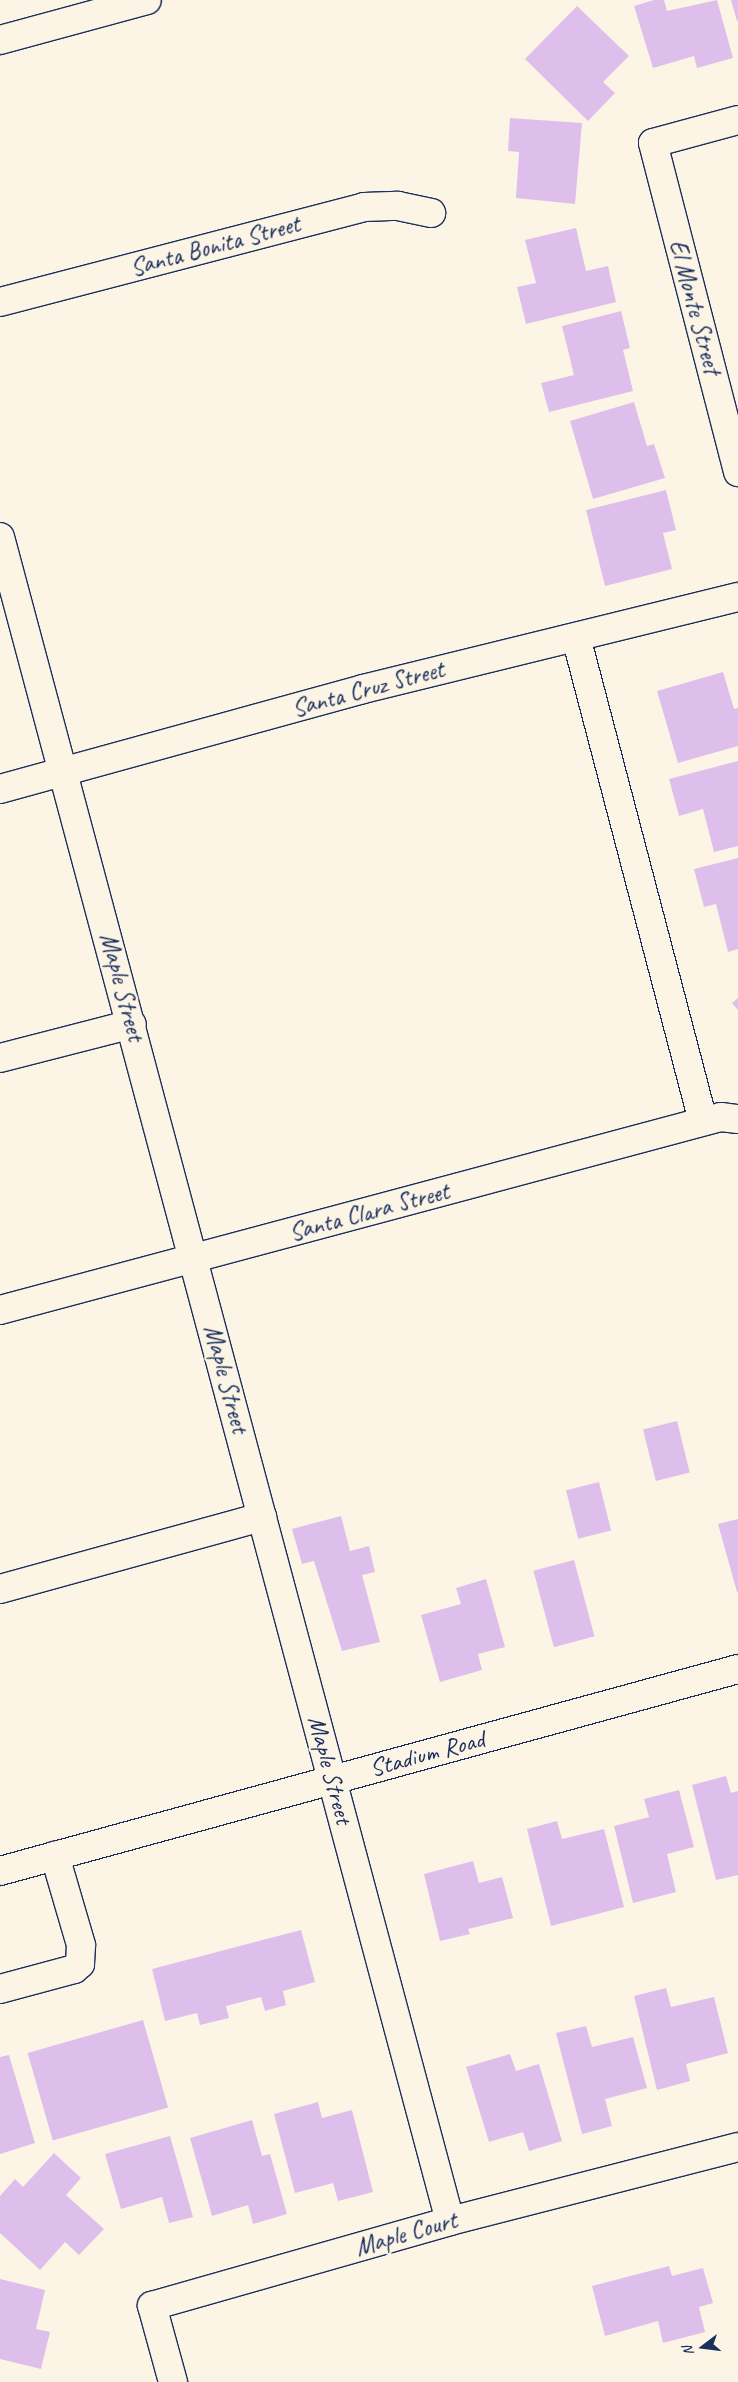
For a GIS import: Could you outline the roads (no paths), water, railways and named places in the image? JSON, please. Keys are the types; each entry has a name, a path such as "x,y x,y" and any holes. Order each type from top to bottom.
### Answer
{"street":[{"path":"0,40 147,0"},
{"name":"El Monte Street","path":"738,120 652,142 738,472"},
{"name":"Santa Bonita Street","path":"0,302 364,206 398,206 431,213"},
{"name":"Maple Street","path":"0,537 132,1024 450,2221"},
{"name":"Santa Cruz Street","path":"0,789 363,689 738,597"},
{"path":"576,637 703,1122"},
{"path":"0,1058 132,1024"},
{"name":"Santa Clara Street","path":"0,1310 721,1117 738,1119"},
{"path":"0,1589 262,1517"},
{"name":"Stadium Road","path":"0,1871 738,1669"},
{"path":"0,1989 74,1969 80,1964 81,1945 55,1856"},
{"name":"Maple Court","path":"173,2382 152,2306 450,2221 738,2147"}]}
